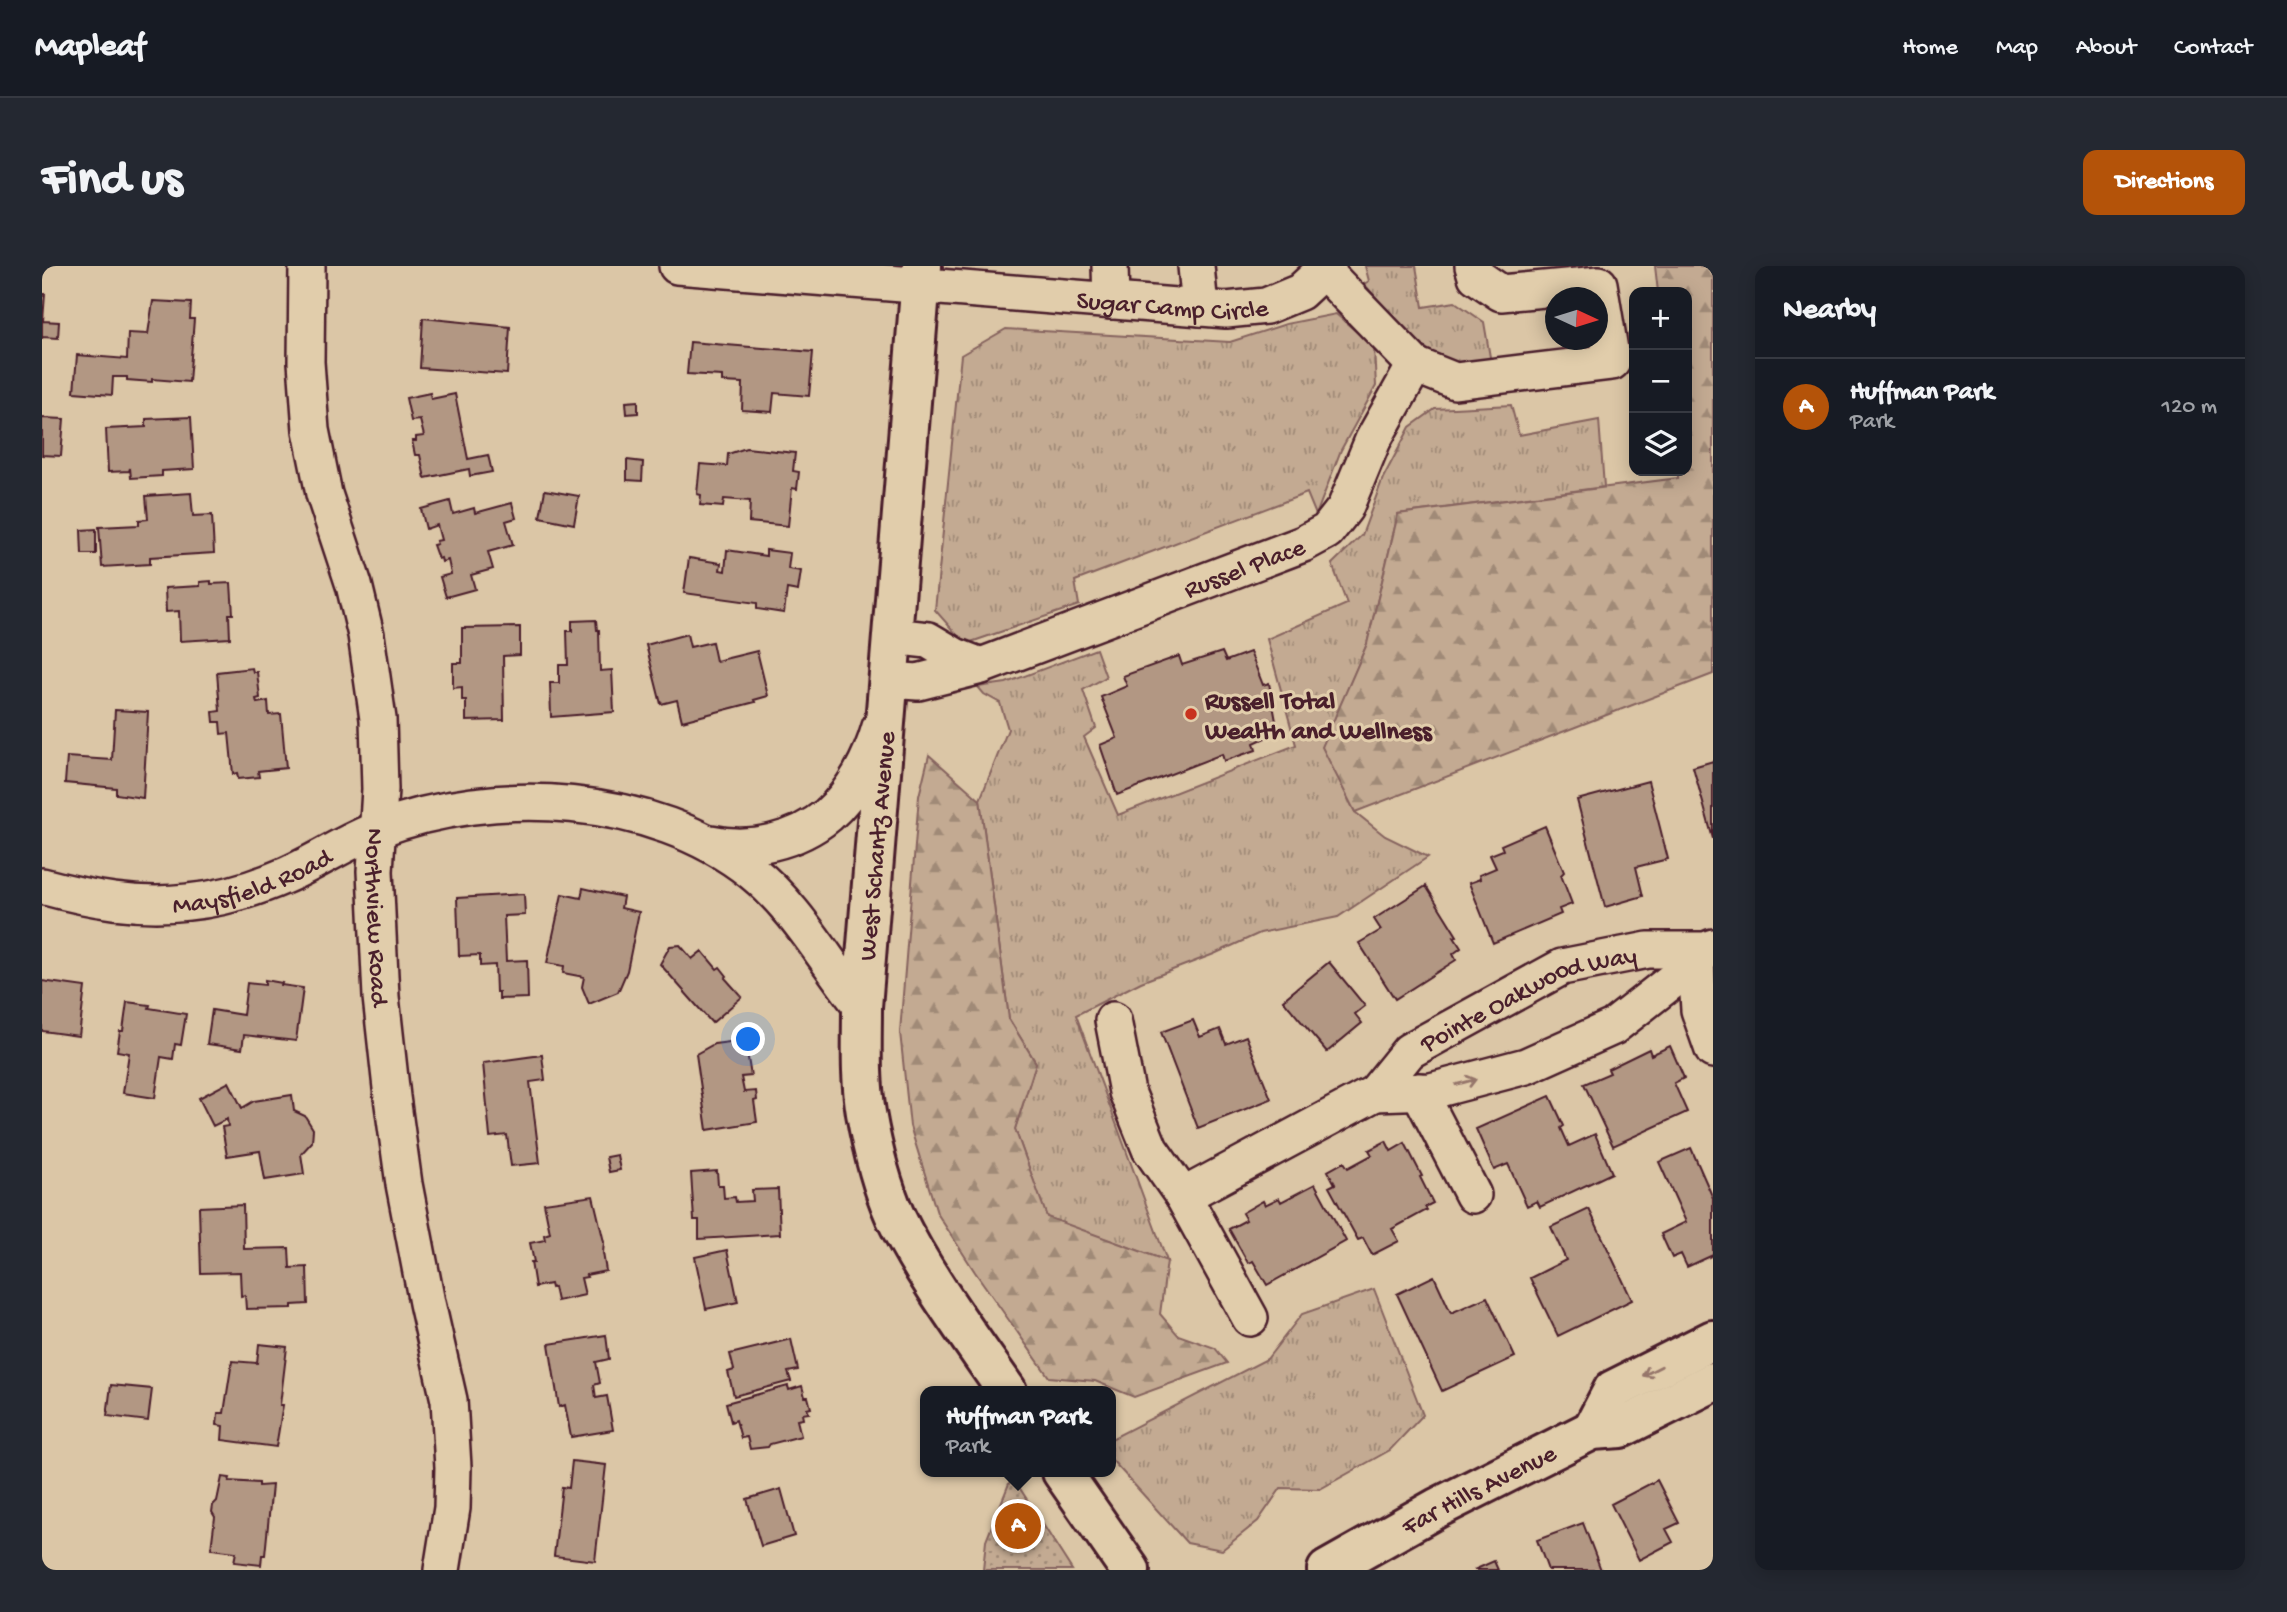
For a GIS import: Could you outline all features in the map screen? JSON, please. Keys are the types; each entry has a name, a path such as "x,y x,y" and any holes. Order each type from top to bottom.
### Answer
{"main road":[{"name":"West Schantz Avenue","path":"921,275 862,1007 862,1063 866,1111 880,1175 895,1216 967,1335 1003,1386"},
{"path":"1592,1430 1614,1390 1713,1340"},
{"name":"Far Hills Avenue","path":"1327,1570 1437,1508 1592,1430 1621,1428 1713,1382"},
{"path":"1065,1477 1130,1570"}],"street":[{"name":"Northview Road","path":"307,266 306,362 312,430 324,494 354,585 366,635 378,719 380,789 375,872 380,981 392,1097 404,1184 449,1400 453,1467 452,1508 442,1570"},
{"name":"Sugar Camp Circle","path":"677,266 921,275 1111,301 1226,310 1266,306 1300,292 1326,268"},
{"path":"1111,266 1111,301"},
{"path":"1196,266 1200,308"},
{"path":"1326,268 1415,365 1455,381 1612,362 1599,284 1501,292 1476,276 1473,266"},
{"name":"Russel Place","path":"888,692 981,666 1303,544 1327,531 1345,508 1373,440 1415,365"},
{"path":"892,636 928,640 955,656 981,666"},
{"name":"Maysfield Road","path":"701,840 733,846 763,844 802,831 828,815 849,791 870,756 888,692"},
{"name":"Maysfield Road","path":"42,886 87,898 137,904 188,902 237,893 285,876 377,829 440,811 492,802 550,803 621,813 657,822 701,840 739,862 789,909 862,1007"},
{"name":"Pointe Oakwood Way","path":"1182,1196 1375,1093 1409,1051 1562,967 1648,950 1705,953"},
{"path":"1705,953 1699,1010 1713,1051"},
{"name":"Pointe Oakwood Way","path":"1375,1093 1432,1091 1526,1066 1613,1027 1705,953"},
{"path":"1113,1020 1126,1092 1150,1149 1182,1196 1251,1318"},
{"path":"1419,1091 1473,1195"}],"green space":[{"path":"1365,266 1416,266 1423,307 1455,302 1484,322 1491,363 1467,369 1451,365 1437,357 1410,334 1364,284 1369,281"},
{"path":"1655,266 1713,266 1713,674 1355,812 1322,747 1367,644 1398,514 1692,476 1692,287 1657,287"},
{"path":"1336,314 1374,347 1376,386 1341,450 1316,515 1307,493 1075,581 1079,605 965,644 935,610 961,355 1006,329 1230,342 1286,324"},
{"path":"1511,405 1519,435 1599,420 1604,487 1398,514 1367,644 1323,747 1355,812 1385,836 1428,857 1338,917 1260,933 1141,982 1076,1015 1167,1261 1047,1218 1015,1129 1036,1063 1009,1019 980,800 1008,729 1000,703 984,694 978,687 1006,683 1096,649 1106,677 1083,690 1096,728 1084,737 1118,815 1296,745 1267,639 1347,604 1332,564 1362,535 1383,478 1410,427 1435,409"},
{"path":"929,755 980,800 1009,1019 1036,1063 1015,1129 1047,1217 1167,1261 1160,1314 1178,1335 1215,1348 1227,1363 1134,1397 1116,1390 1116,1386 1095,1381 1049,1377 937,1213 910,1126 900,1032 919,796"},
{"path":"1374,1289 1423,1415 1390,1450 1320,1489 1281,1488 1258,1521 1222,1550 1187,1543 1116,1465 1116,1436 1267,1359 1302,1314"},
{"path":"1013,1477 1072,1570 983,1570 986,1541"}],"building":[{"path":"42,294 45,294 43,321 59,322 58,338 42,337"},
{"path":"153,301 191,303 190,319 194,319 189,382 152,379 152,382 113,377 112,395 74,392 77,355 127,359 128,333 148,334"},
{"path":"423,318 510,327 507,374 420,368"},
{"path":"690,342 813,352 809,396 774,393 772,412 742,410 743,383 722,382 722,376 687,374"},
{"path":"430,393 431,399 455,394 468,459 488,455 492,472 470,476 469,469 425,478 420,455 415,455 412,441 416,441 416,437 424,436 420,420 411,421 406,398"},
{"path":"638,401 638,413 627,414 626,402"},
{"path":"191,417 194,469 162,471 162,476 131,478 130,468 129,471 108,472 106,429 146,427 146,419"},
{"path":"42,418 64,419 61,456 42,455"},
{"path":"746,448 795,453 793,471 799,472 797,489 792,488 788,526 749,522 750,501 724,499 723,507 700,505 701,495 697,494 700,464 727,466 728,454"},
{"path":"627,460 643,462 642,481 627,480"},
{"path":"545,490 579,496 574,524 540,517"},
{"path":"191,493 193,516 212,515 214,553 150,557 150,564 102,567 99,527 139,525 139,520 148,519 146,496"},
{"path":"450,501 453,514 474,508 475,513 512,503 516,518 506,521 513,545 488,552 493,569 471,575 475,589 446,597 440,577 451,574 448,560 442,562 441,558 438,559 433,545 441,540 437,525 426,529 421,509"},
{"path":"96,529 96,554 82,554 81,530"},
{"path":"727,550 766,556 766,550 790,553 788,569 801,571 798,591 787,589 784,613 757,609 757,603 684,593 689,558 721,563 720,570 725,571"},
{"path":"211,581 211,584 231,583 233,614 229,614 230,638 180,641 179,611 166,612 165,588 200,586 200,582"},
{"path":"596,620 599,630 600,671 612,670 614,712 551,717 550,683 559,683 559,665 568,665 567,631 572,631 572,621"},
{"path":"520,627 520,655 503,656 504,720 466,721 466,700 462,700 462,687 453,688 453,663 462,663 462,628"},
{"path":"687,634 690,647 712,642 716,661 757,651 768,696 754,700 755,702 682,721 677,700 661,704 646,645"},
{"name":"Russell Total Wealth and Wellness","path":"1222,652 1226,661 1250,652 1263,685 1269,683 1278,732 1254,743 1256,750 1224,761 1222,754 1117,795 1100,745 1117,738 1101,697 1127,686 1123,676 1179,656 1182,665"},
{"path":"252,668 253,672 257,672 260,698 256,699 257,703 268,701 269,715 281,714 286,768 258,771 259,777 238,779 237,773 233,774 229,733 221,734 220,722 214,722 213,712 220,711 217,672"},
{"path":"115,710 148,712 143,798 116,794 116,788 65,783 67,757 112,760"},
{"path":"1713,761 1713,839 1693,767"},
{"path":"1648,781 1668,859 1636,867 1643,896 1605,907 1577,800"},
{"path":"1545,826 1564,872 1561,875 1572,904 1559,909 1561,914 1493,943 1469,883 1480,879 1479,875 1496,868 1490,855 1503,850 1501,845"},
{"path":"1426,886 1457,936 1454,937 1461,948 1453,954 1456,960 1395,999 1359,943 1381,930 1374,919"},
{"path":"583,888 623,897 621,908 639,912 627,971 618,992 589,1004 582,987 584,977 563,973 564,966 547,963 562,894 581,898"},
{"path":"524,894 525,915 504,916 506,961 527,960 528,998 499,999 499,992 496,992 495,965 480,966 480,955 459,956 457,898"},
{"path":"680,945 692,959 702,951 717,969 720,967 727,976 725,978 742,997 712,1023 660,964 670,946"},
{"path":"1329,962 1365,1006 1355,1014 1362,1023 1327,1052 1283,1000"},
{"path":"265,980 303,988 296,1041 244,1035 242,1049 207,1044 212,1010 243,1015 247,983 265,985"},
{"path":"42,981 85,987 79,1036 42,1031"},
{"path":"127,1002 186,1014 181,1045 175,1044 173,1059 161,1057 155,1098 123,1093 129,1053 117,1051"},
{"path":"1193,1020 1200,1037 1220,1029 1226,1044 1246,1036 1271,1099 1198,1128 1161,1032"},
{"path":"745,1040 751,1076 741,1077 744,1092 756,1091 757,1100 754,1101 757,1122 707,1130 696,1054 714,1044"},
{"path":"1670,1046 1684,1078 1674,1083 1687,1112 1613,1146 1584,1084 1610,1073 1608,1069 1649,1049 1651,1055"},
{"path":"542,1055 545,1080 530,1082 540,1163 511,1166 507,1135 490,1137 483,1063"},
{"path":"229,1082 242,1108 254,1101 292,1095 294,1111 305,1116 313,1129 312,1142 301,1154 304,1174 265,1180 260,1151 227,1156 222,1127 228,1126 227,1119 213,1126 199,1098"},
{"path":"1550,1096 1564,1126 1561,1128 1569,1146 1595,1134 1612,1173 1540,1207 1537,1201 1527,1206 1508,1164 1494,1170 1476,1129"},
{"path":"1386,1141 1391,1151 1405,1143 1433,1203 1425,1207 1427,1210 1392,1229 1399,1241 1372,1255 1363,1238 1358,1240 1329,1187 1335,1184 1328,1171 1344,1162 1348,1168 1372,1155 1369,1150"},
{"path":"1691,1148 1713,1198 1713,1255 1687,1267 1681,1254 1672,1258 1661,1234 1686,1222 1659,1162"},
{"path":"617,1155 620,1170 609,1172 606,1157"},
{"path":"717,1171 718,1185 723,1185 724,1198 735,1197 736,1202 753,1201 752,1190 778,1189 780,1234 699,1239 699,1220 694,1220 691,1173"},
{"path":"1315,1184 1346,1241 1267,1285 1253,1261 1248,1263 1229,1229 1246,1220 1242,1213 1263,1201 1265,1205 1279,1198 1281,1202"},
{"path":"593,1196 604,1242 606,1271 581,1278 585,1295 557,1301 554,1287 551,1288 550,1284 535,1287 530,1243 545,1240 544,1235 550,1233 544,1203"},
{"path":"243,1205 244,1249 289,1248 290,1268 307,1267 308,1304 292,1305 292,1308 246,1309 245,1295 241,1296 240,1272 201,1273 199,1207"},
{"path":"1589,1209 1632,1300 1558,1336 1530,1278 1566,1260 1551,1227"},
{"path":"727,1250 738,1302 706,1309 695,1257"},
{"path":"1434,1276 1451,1313 1487,1297 1515,1357 1442,1391 1397,1294"},
{"path":"606,1335 609,1359 596,1362 600,1383 594,1385 596,1398 607,1396 613,1430 571,1437 565,1405 559,1407 549,1344"},
{"path":"791,1339 798,1370 788,1372 791,1381 734,1396 728,1372 734,1370 730,1354"},
{"path":"259,1344 287,1347 280,1405 283,1405 276,1447 222,1440 223,1426 217,1425 218,1413 224,1413 232,1361 257,1363"},
{"path":"111,1385 152,1389 148,1421 107,1416"},
{"path":"788,1386 789,1390 802,1386 811,1408 807,1409 809,1413 802,1414 803,1419 797,1420 801,1436 770,1444 768,1447 750,1449 747,1437 741,1438 736,1420 731,1422 726,1403"},
{"path":"572,1461 606,1465 595,1561 554,1556 562,1487 569,1488"},
{"path":"222,1477 230,1478 229,1481 259,1483 259,1486 272,1485 265,1555 262,1555 261,1565 234,1562 236,1552 211,1549 215,1517 212,1512 213,1505 217,1501"},
{"path":"1657,1480 1679,1523 1666,1529 1673,1542 1639,1560 1611,1504"},
{"path":"781,1489 794,1536 761,1546 747,1499"},
{"path":"1583,1523 1601,1570 1548,1570 1537,1540"},
{"path":"1494,1561 1498,1570 1474,1570"}],"place":[{"name":"Russell Total Wealth and Wellness","path":"1191,714"},
{"name":"Huffman Park","path":"1018,1526"}]}
